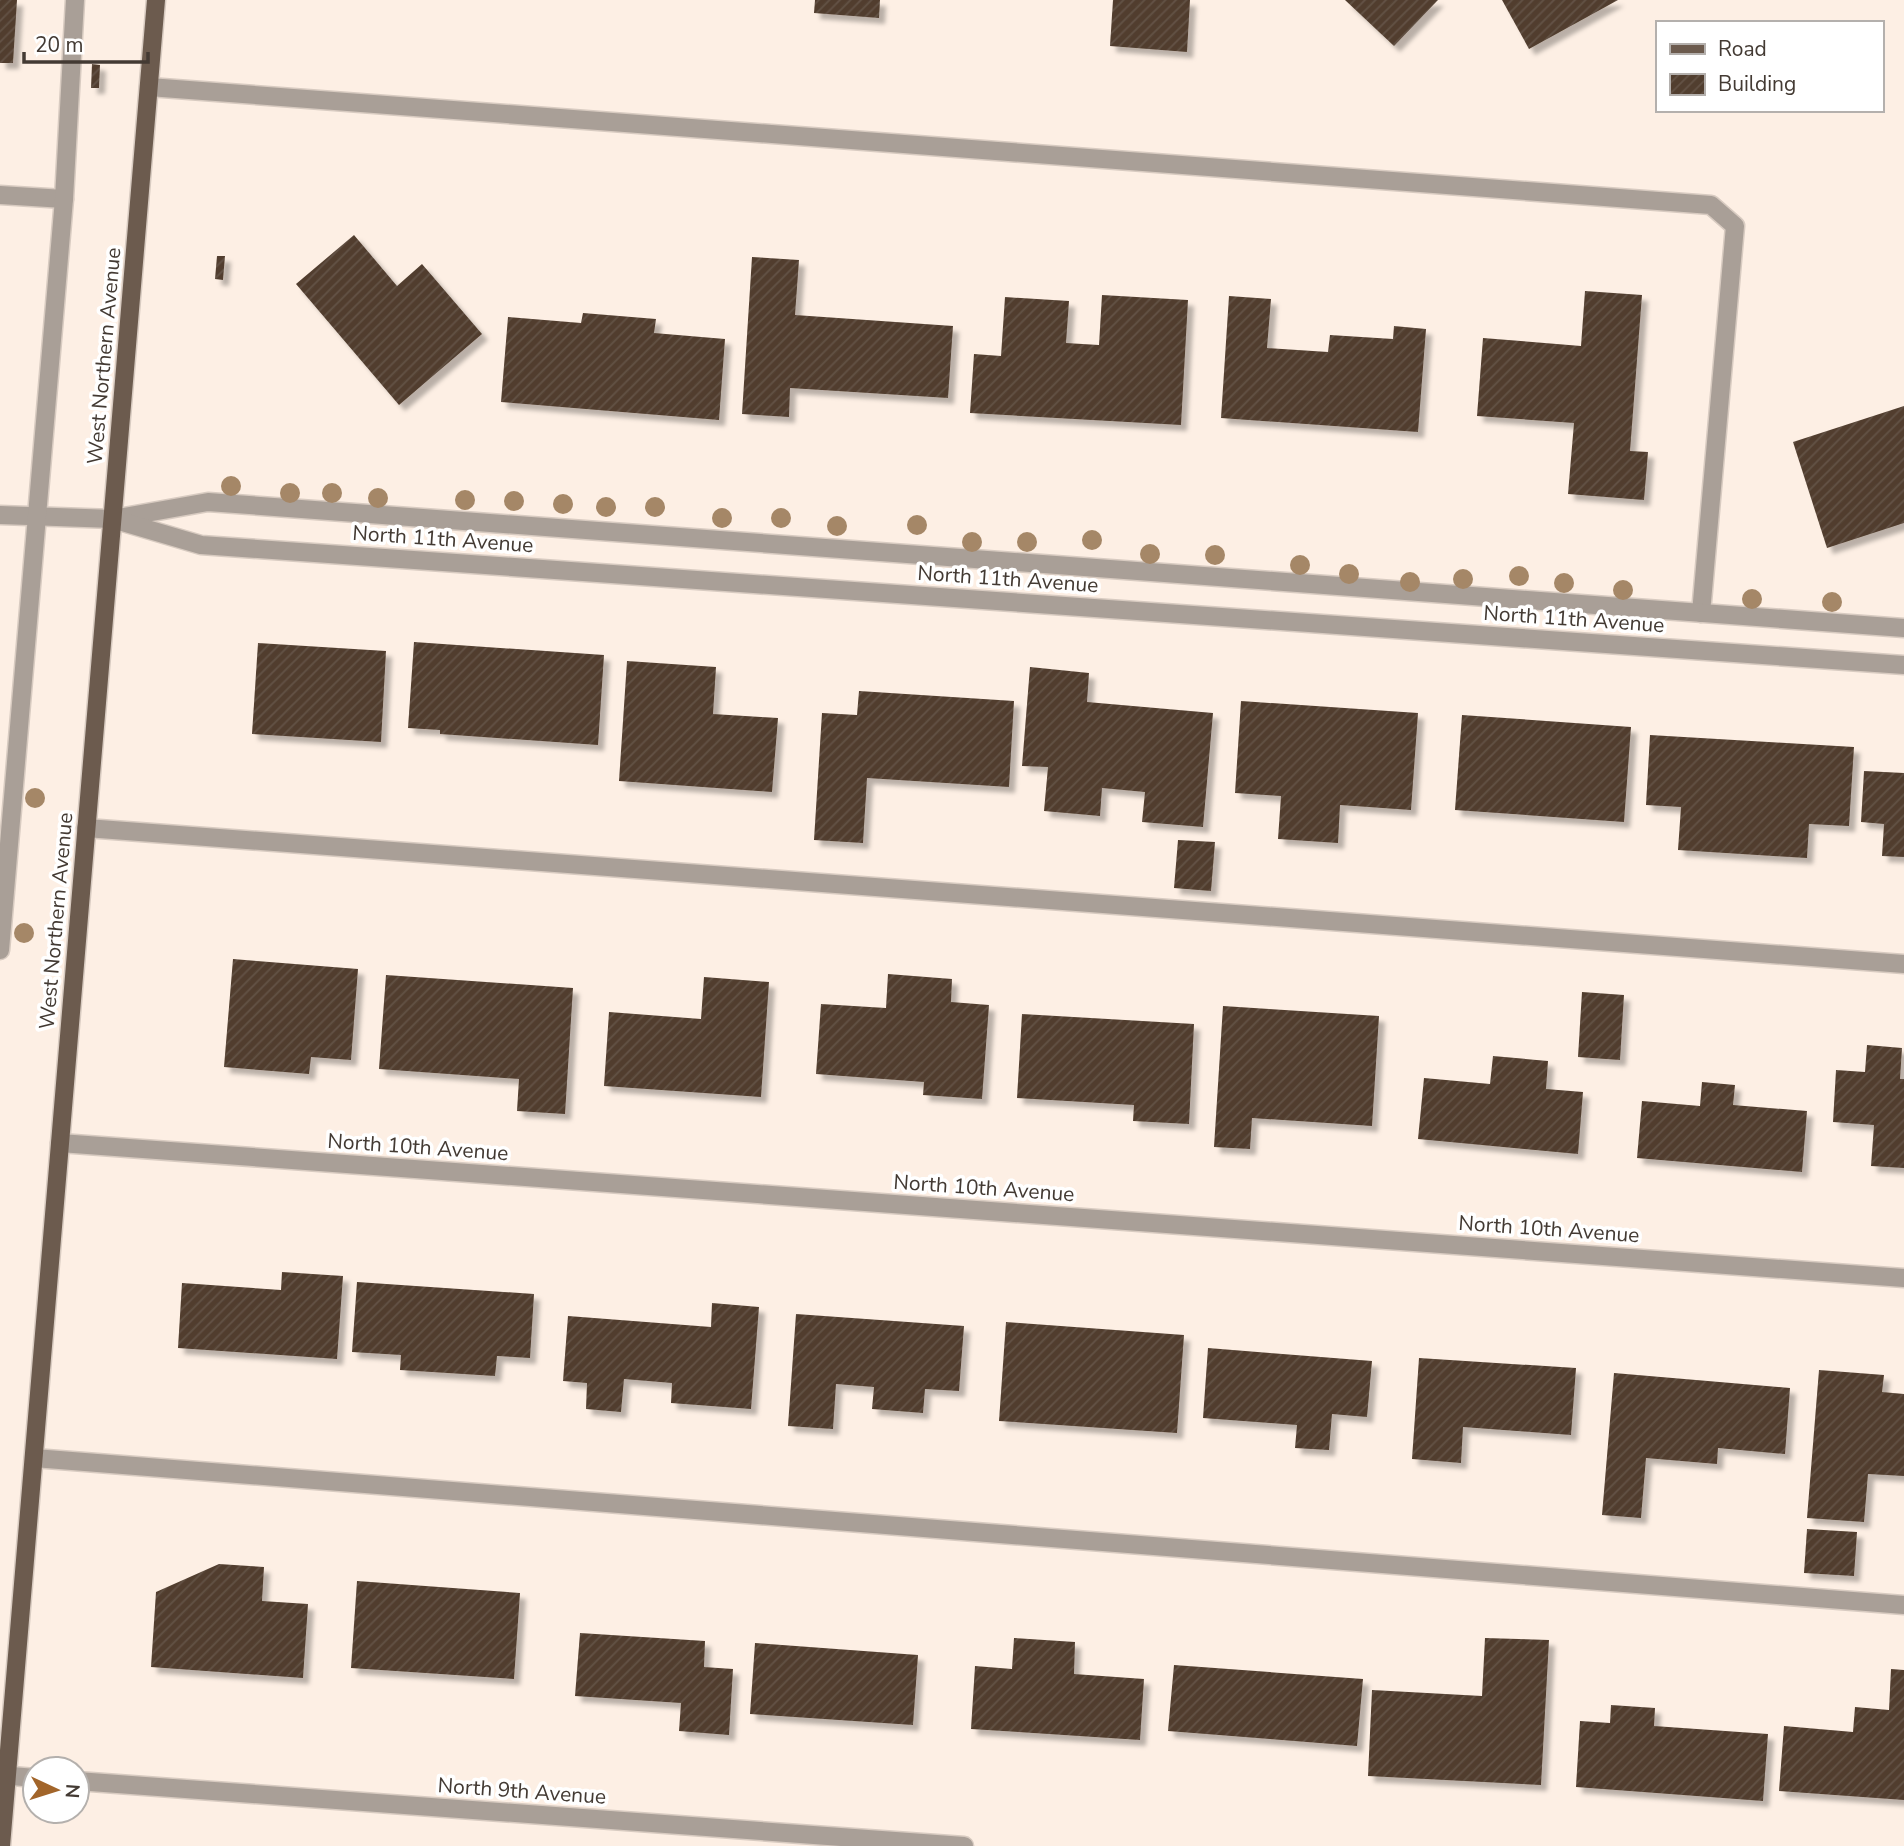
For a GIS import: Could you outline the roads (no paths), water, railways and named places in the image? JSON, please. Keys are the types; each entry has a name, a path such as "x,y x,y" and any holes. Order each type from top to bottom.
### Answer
{"main road":[{"name":"West Northern Avenue","path":"1,1846 3,1775 34,1458 156,0"}],"street":[{"path":"0,950 64,199 75,0"},
{"path":"149,87 1711,205 1735,226 1701,613"},
{"path":"0,195 64,199"},
{"name":"North 11th Avenue","path":"0,515 113,519 208,502 1904,628"},
{"name":"North 11th Avenue","path":"113,519 211,546 1904,665"},
{"path":"86,828 1904,964"},
{"name":"North 10th Avenue","path":"60,1143 1904,1278"},
{"path":"34,1458 1904,1605"},
{"path":"3,1775 21,1777"},
{"name":"North 9th Avenue","path":"91,1782 964,1846"}]}
